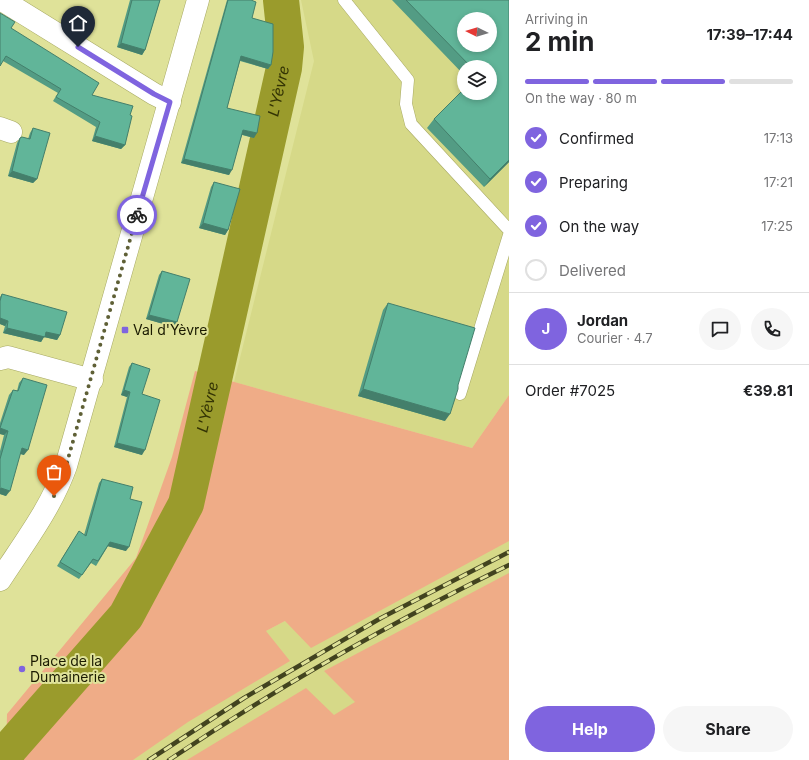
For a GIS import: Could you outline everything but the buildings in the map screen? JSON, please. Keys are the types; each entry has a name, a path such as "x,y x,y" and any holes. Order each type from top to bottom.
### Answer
{"main road":[{"path":"2,0 154,94 170,102"},
{"path":"0,580 54,496 66,466 92,380 198,0"},
{"path":"0,359 8,357 92,380"}],"lane":[{"path":"344,0 408,80 406,104 411,124 509,230"},
{"path":"460,394 509,235"}],"shaded area":[{"path":"301,0 509,0 509,395 472,448 234,382 314,61"},
{"path":"195,371 472,448 509,395 509,541 311,648 285,621 266,631 290,661 188,722 133,760 6,760 7,714 136,558 172,457"},
{"path":"509,508 509,612 269,760 79,760 226,652 434,543"},
{"path":"509,573 509,760 187,760 306,688 334,715 355,702 324,671"}],"waterway":[{"name":"L'Yèvre","path":"3,760 10,748 126,616 186,504 284,68 286,47 281,0"}],"railway":[{"path":"149,760 244,698 381,618 509,552"},
{"path":"169,760 210,733 336,656 422,609 509,565"}],"way so far":[{"path":"54,496 66,466 92,380 137,215"}],"place":[{"name":"Val d'Yèvre","path":"125,330"},
{"name":"Place de la Dumainerie","path":"22,669"}],"route":[{"path":"78,47 154,94 170,102 137,215"}]}
